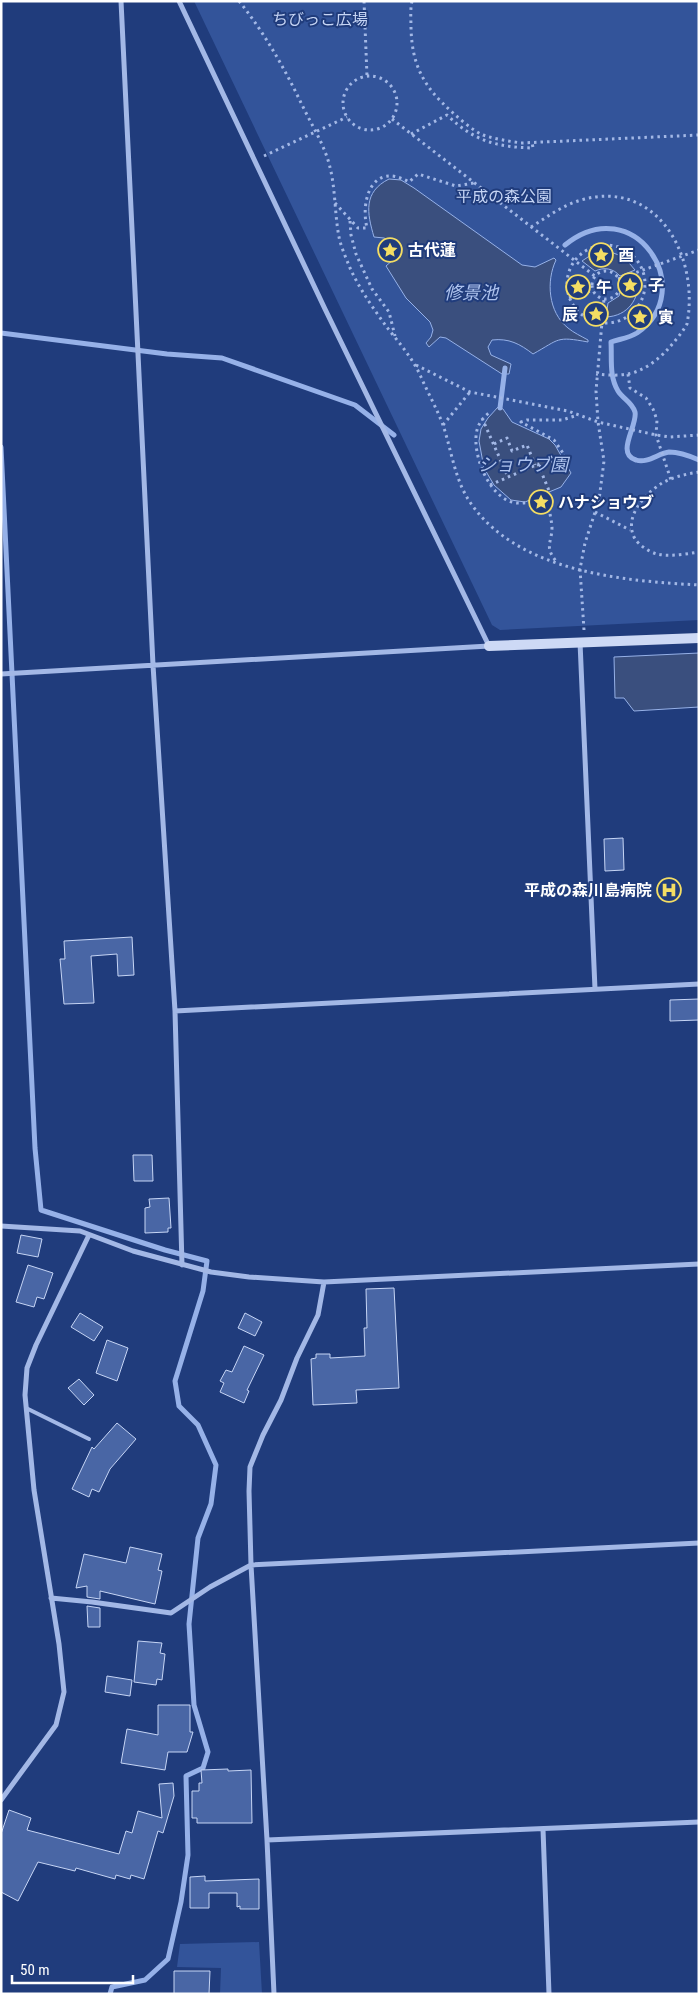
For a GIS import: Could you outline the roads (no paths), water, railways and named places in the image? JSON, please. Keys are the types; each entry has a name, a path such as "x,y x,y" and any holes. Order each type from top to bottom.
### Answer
{"street":[{"path":"121,1 154,665 175,1011 182,1265"},
{"path":"178,1 320,300 489,646"},
{"path":"1,674 489,646 699,638"},
{"path":"580,642 595,989"},
{"path":"175,1011 699,984"},
{"path":"1,1226 80,1231 134,1251 211,1272 249,1277 324,1282 699,1264"},
{"path":"1,1800 56,1725 64,1692 59,1644 34,1490 26,1408 27,1368 36,1345 90,1235"},
{"path":"274,1994 248,1491 250,1467 263,1435 281,1400 297,1358 318,1315 324,1282"},
{"path":"51,1598 171,1613 251,1565 699,1543"},
{"path":"267,1840 699,1822"},
{"path":"543,1829 549,1994"}],"lane":[{"path":"26,1408 89,1439"}],"water":[{"name":"修景池","path":"389,179 401,180 414,188 522,265 535,267 554,258 556,260 550,287 556,314 570,330 588,340 588,342 570,339 559,340 533,354 514,342 492,340 488,347 491,355 511,364 509,374 502,374 446,338 440,337 429,347 426,343 431,337 433,330 430,322 406,298 386,266 394,259 395,243 384,238 374,237 369,204 375,190"},
{"path":"608,251 624,257 635,270 620,276 608,269 595,271 582,261 591,255"},
{"path":"638,278 637,293 631,305 621,313 606,317 608,303 619,296 622,284"},
{"name":"ショウブ園","path":"498,407 503,409 512,422 549,439 555,445 571,473 561,487 525,502 511,500 494,485 484,468 479,441 481,429"},
{"path":"699,653 699,707 634,711 624,698 615,698 614,657"}],"waterway":[{"path":"565,245 590,231 614,229 635,237 650,252 660,271 662,293 655,315 637,333 611,342 615,385 635,412 627,452 630,457 640,461 669,452 681,453 699,460"},
{"path":"1,333 167,354 222,358 355,405 394,435"},
{"path":"500,408 505,368"},
{"path":"1,447 35,1148 41,1210 165,1250 207,1261 203,1291 175,1381 179,1406 198,1425 216,1465 211,1504 198,1538 189,1624 194,1705 208,1752 203,1768 186,1776 188,1855 181,1902 168,1959 145,1980 112,1987 110,1994"}],"place":[{"name":"古代蓮","path":"390,250"},
{"name":"酉","path":"601,255"},
{"name":"子","path":"630,285"},
{"name":"午","path":"578,287"},
{"name":"辰","path":"596,314"},
{"name":"寅","path":"640,317"},
{"name":"ハナショウブ","path":"541,502"},
{"name":"平成の森川島病院","path":"669,890"}],"park label":[{"name":"ちびっこ広場","path":"320,19"},
{"name":"平成の森公園","path":"504,196"}]}
